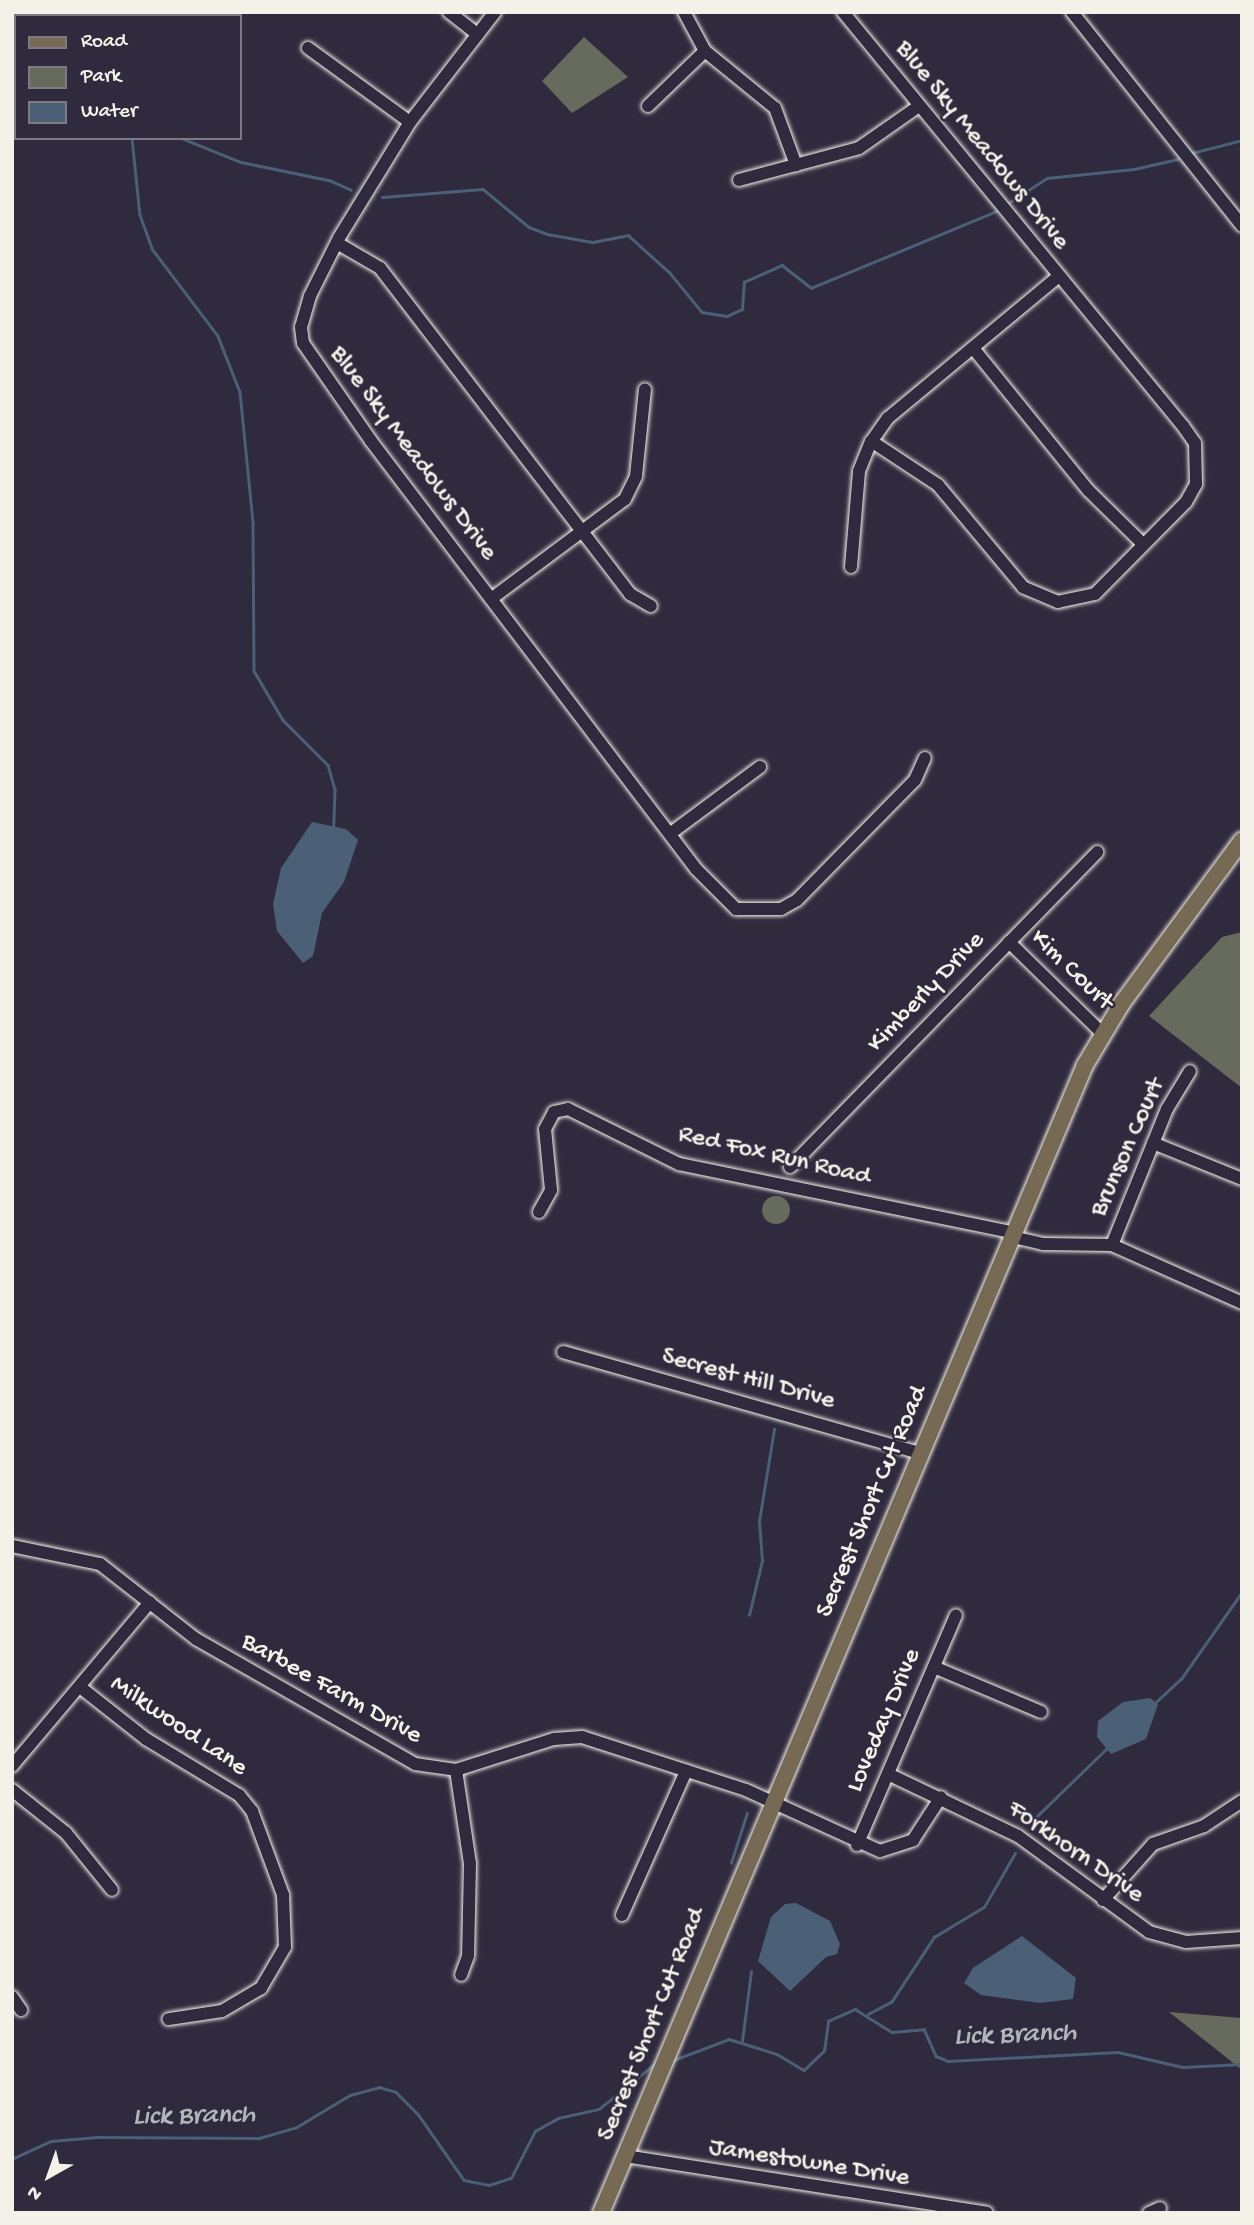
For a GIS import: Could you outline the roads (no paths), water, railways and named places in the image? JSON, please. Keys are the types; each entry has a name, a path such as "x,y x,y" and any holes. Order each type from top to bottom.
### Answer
{"main road":[{"name":"Secrest Short Cut Road","path":"601,2213 771,1801 1102,1033 1242,840"}],"street":[{"path":"449,12 477,34"},
{"name":"Blue Sky Meadows Drive","path":"495,12 410,122 337,243 310,296 301,327 303,343 491,599 717,895 736,909 781,909 797,900 915,779 925,758"},
{"path":"684,12 705,51 775,108 796,165"},
{"name":"Blue Sky Meadows Drive","path":"843,12 1195,443 1196,484 1096,594 1077,602 1040,598 1023,587 938,485 871,441"},
{"path":"1072,12 1242,226"},
{"path":"308,48 410,122"},
{"path":"648,106 705,51"},
{"path":"738,180 876,141 919,106"},
{"path":"337,243 380,268 630,594 651,606"},
{"path":"852,567 859,471 871,441 888,418 1059,276"},
{"path":"973,348 1088,490 1143,544"},
{"path":"491,599 625,499 636,476 645,389"},
{"path":"671,833 760,767"},
{"name":"Kimberly Drive","path":"790,1167 1097,852"},
{"name":"Kim Court","path":"1009,942 1102,1033"},
{"name":"Brunson Court","path":"1112,1245 1153,1143 1190,1071"},
{"name":"Red Fox Run Road","path":"539,1212 551,1190 545,1129 554,1112 568,1108 679,1164 1014,1235 1043,1244 1112,1245"},
{"path":"1153,1143 1242,1180"},
{"path":"1112,1245 1242,1303"},
{"name":"Secrest Hill Drive","path":"564,1352 920,1453"},
{"name":"Barbee Farm Drive","path":"12,1546 88,1559 241,1668 415,1764 456,1770 565,1737 582,1737 771,1801 856,1845"},
{"path":"12,1766 150,1602"},
{"name":"Loveday Drive","path":"856,1845 956,1615"},
{"path":"934,1667 1041,1712"},
{"name":"Milkwood Lane","path":"80,1687 146,1739 239,1795 252,1811 283,1895 285,1947 261,1988 222,2011 169,2019"},
{"path":"456,1770 470,1864 468,1956 461,1975"},
{"path":"622,1915 686,1771"},
{"name":"Forkhorn Drive","path":"888,1774 1018,1836 1149,1932 1173,1938 1218,1943 1242,1938"},
{"path":"12,1790 66,1833 112,1890"},
{"path":"856,1845 880,1851 914,1840 941,1797"},
{"path":"1103,1900 1153,1844 1204,1826 1242,1801"},
{"path":"12,1997 21,2010"},
{"name":"Jamestowne Drive","path":"625,2156 987,2213"}],"water":[{"path":"312,822 346,829 358,840 344,882 322,913 313,956 303,963 277,931 273,904 281,868"},
{"path":"1150,1698 1158,1704 1146,1739 1111,1754 1097,1737 1098,1721 1123,1702"},
{"path":"796,1903 830,1921 840,1944 837,1954 826,1957 790,1991 758,1961 771,1917 785,1904"},
{"path":"1022,1936 1076,1978 1073,1999 1040,2003 981,1995 964,1983 973,1968"}],"waterway":[{"path":"132,140 140,215 153,250 218,336 240,392 253,523 254,671 283,720 328,765 335,790 334,828"},
{"path":"186,140 241,162 329,180 351,190"},
{"path":"1188,154 1242,140"},
{"path":"1007,204 1047,178 1134,169 1178,159"},
{"path":"382,197 483,189 529,227 547,234 593,242 628,235 670,273 702,312 727,316 742,309 744,282 782,265 811,288 999,210"},
{"path":"749,1615 762,1561 759,1521 774,1429"},
{"path":"1156,1702 1181,1679 1242,1592"},
{"path":"1031,1822 1108,1747"},
{"path":"731,1863 747,1813"},
{"path":"868,2014 892,2001 934,1937 984,1907 1015,1853"},
{"path":"742,2041 751,1972"},
{"name":"Lick Branch","path":"671,2061 729,2039 777,2054 804,2070 824,2051 828,2021 855,2009 892,2032 924,2029 936,2056 948,2061 1118,2052 1183,2067 1242,2064"},
{"name":"Lick Branch","path":"12,2159 51,2141 97,2137 259,2138 295,2128 350,2095 379,2087 396,2092 418,2114 464,2180 489,2185 511,2178 535,2131 558,2118 599,2109 662,2058"}]}
